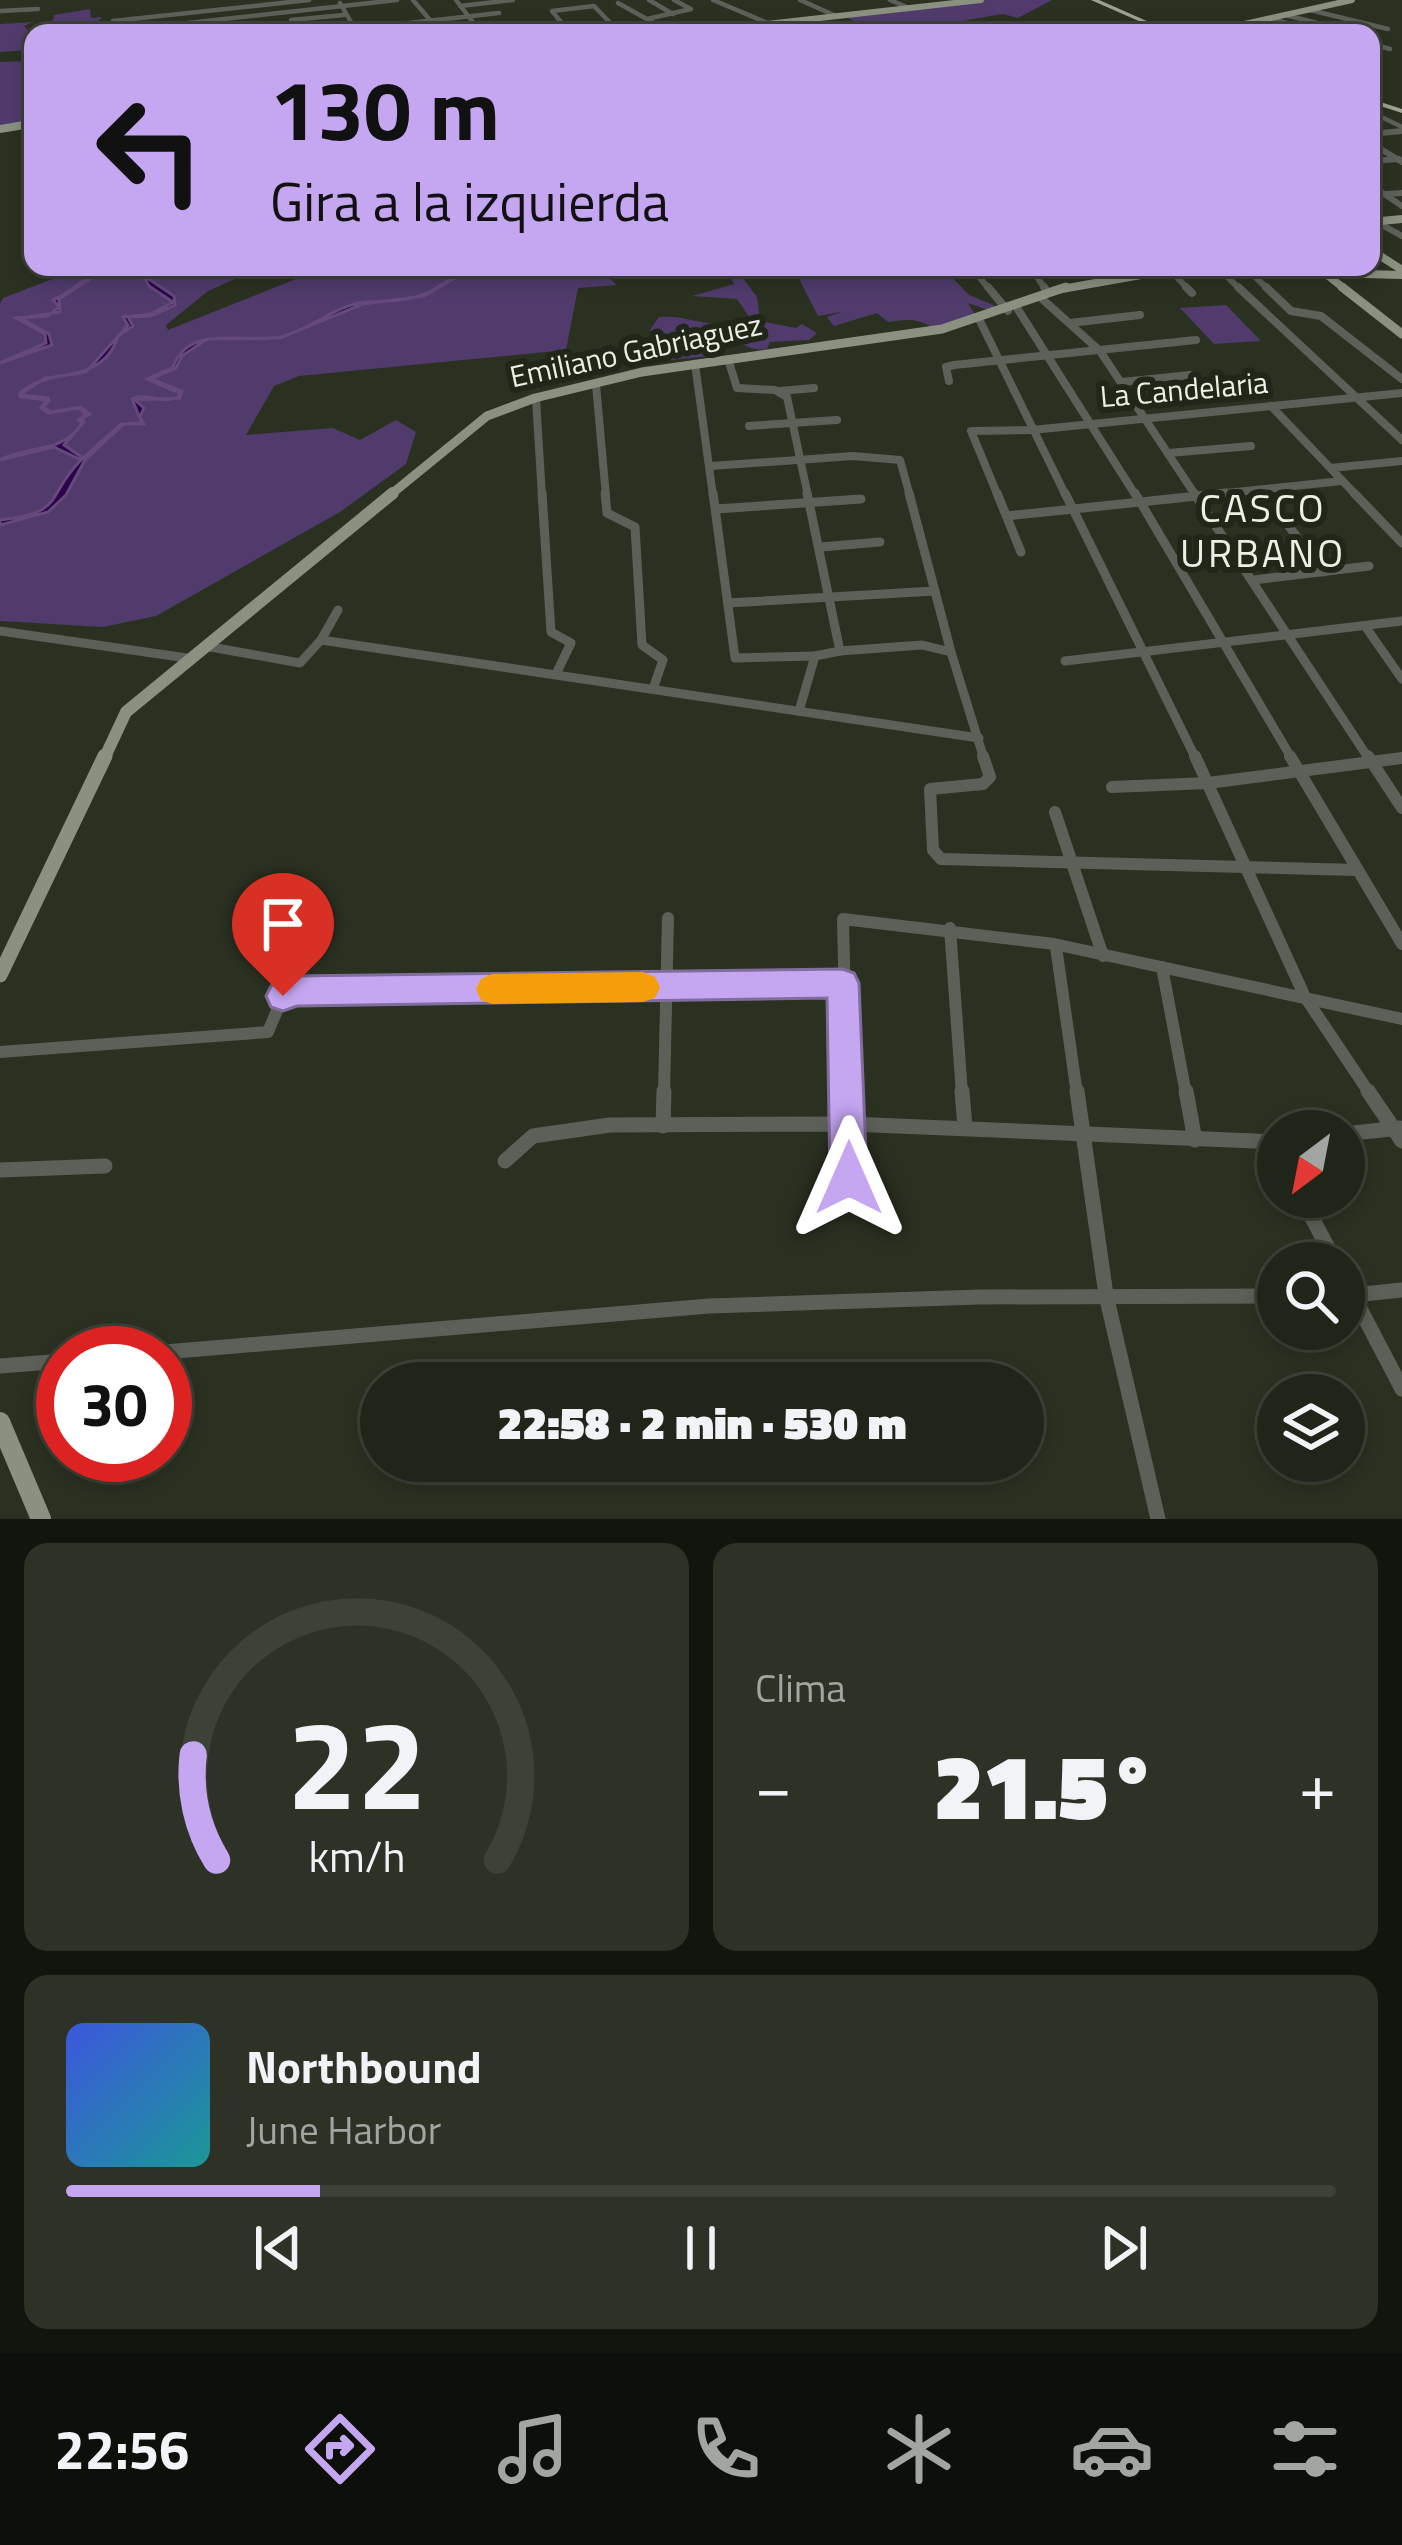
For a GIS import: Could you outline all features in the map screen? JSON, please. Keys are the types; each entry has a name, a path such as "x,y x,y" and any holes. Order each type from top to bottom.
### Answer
{"highway":[{"path":"1093,0 1145,24"},
{"path":"1093,0 1145,24"}],"main road":[{"path":"770,24 980,0"},
{"path":"1240,24 1352,0"},
{"name":"Emiliano Gabriaguez","path":"0,975 114,731 142,695 470,428 504,408 694,364 980,321 1098,276"},
{"path":"1327,276 1402,334"},
{"path":"0,1422 40,1519"}],"street":[{"path":"112,20 309,0"},
{"path":"179,24 397,0"},
{"path":"413,0 429,22"},
{"path":"458,3 513,0"},
{"path":"637,0 617,4 656,24"},
{"path":"649,0 673,14"},
{"path":"647,19 691,9 678,0"},
{"path":"713,0 770,24"},
{"path":"800,0 836,16"},
{"path":"930,0 938,4"},
{"path":"892,1 909,8"},
{"path":"340,3 349,24"},
{"path":"458,3 475,24"},
{"path":"564,24 552,10 594,6 611,24"},
{"path":"246,7 246,16"},
{"path":"0,11 38,9"},
{"path":"1310,10 1367,24"},
{"path":"296,11 295,20 344,15"},
{"path":"406,24 499,13"},
{"path":"1285,14 1323,24"},
{"path":"169,15 171,24"},
{"path":"1267,18 1291,24"},
{"path":"1380,27 1388,29"},
{"path":"1380,43 1390,49"},
{"path":"1380,191 1402,206"},
{"path":"1380,195 1402,193"},
{"path":"980,276 1050,355 1093,423 1402,944"},
{"path":"1034,276 1044,295 1100,351 1122,382 1402,808"},
{"path":"1176,276 1192,293"},
{"path":"1226,276 1402,440"},
{"path":"1254,276 1291,311 1321,316 1402,379"},
{"path":"1070,323 1140,315"},
{"path":"980,321 1208,782 1305,998 1399,1132"},
{"path":"950,381 946,367 998,358 1196,340"},
{"path":"728,359 739,390 814,388"},
{"path":"694,364 712,466 735,658 922,646 951,652"},
{"path":"1122,382 1190,375"},
{"path":"596,385 607,513 635,527 642,645 664,660 653,689"},
{"path":"780,391 792,422 821,547 840,651"},
{"name":"La Candelaria","path":"1007,516 971,431 1032,430 1402,393"},
{"path":"536,399 551,632 571,644 556,674"},
{"path":"1271,406 1402,543"},
{"path":"749,426 837,420"},
{"path":"1168,453 1252,446"},
{"path":"712,466 853,456 900,460 988,782 937,786 928,793 933,850 944,860 1357,870"},
{"path":"1331,468 1402,461"},
{"path":"1021,552 1007,516 1342,481"},
{"path":"1262,490 1323,572"},
{"path":"716,508 861,499"},
{"path":"821,547 880,542"},
{"path":"1254,580 1369,566"},
{"path":"728,603 935,591"},
{"path":"202,645 300,663 321,640 338,610"},
{"path":"1065,661 1402,620"},
{"path":"1365,626 1402,679"},
{"path":"0,631 187,658"},
{"path":"321,640 979,738"},
{"path":"799,711 815,656"},
{"path":"1112,788 1300,773 1402,758"},
{"path":"1055,812 1103,956"},
{"path":"663,1126 668,918"},
{"path":"849,1178 843,919 950,928 1402,1018"},
{"path":"950,928 965,1128"},
{"path":"1056,947 1106,1295 1158,1519"},
{"path":"1162,968 1195,1140"},
{"path":"0,1052 268,1032 283,996 293,991 842,983"},
{"path":"505,1161 522,1141 546,1133 663,1126 849,1124 1257,1144"},
{"path":"1365,1133 1399,1132"},
{"path":"0,1171 105,1166"},
{"path":"1365,1294 1402,1290"},
{"path":"192,1350 709,1306 1106,1295 1257,1296"},
{"path":"1365,1325 1402,1389"},
{"path":"0,1366 36,1363"}],"shaded area":[{"path":"987,0 1052,0 1018,18 1003,14 946,24 861,24 847,17 774,24"},
{"path":"90,9 91,18 102,17 96,24 44,24 54,15"},
{"path":"33,22 24,24 24,50 0,52 0,24"},
{"path":"24,61 24,123 0,127 0,62"},
{"path":"60,276 242,276 208,291 166,325 168,330 303,276 629,276 609,278 617,285 578,288 566,350 299,376 274,386 246,435 333,428 360,440 396,420 416,432 406,464 340,512 156,616 103,627 0,621 3,298"},
{"path":"95,276 59,299 60,312 51,313 59,307 53,300"},
{"path":"144,276 174,296 175,305 151,316 128,317 133,326 118,336 128,325 123,317 151,314 173,302 149,286"},
{"path":"730,276 741,276 757,297 760,321 796,328 802,324 817,333 809,340 770,342 767,349 712,334 703,336 709,356 671,360 650,330 659,317 726,325 752,321 737,299 692,296 734,284"},
{"path":"951,276 969,295 1005,310 997,313 968,303 977,318 932,328 916,321 888,322 877,313 834,326 827,317 842,312 818,316 798,277"},
{"path":"386,301 363,304 297,331 344,308 366,302"},
{"path":"1226,305 1261,341 1214,344 1180,308"},
{"path":"16,318 49,334 52,345 0,363 46,343 45,334"},
{"path":"118,336 107,356 89,369"},
{"path":"206,340 182,356 176,368 151,379 182,391 180,398 176,398 179,393 147,379 173,367 180,353"},
{"path":"40,381 21,395 48,398 49,401 43,407 51,412 81,407 90,414 81,419 84,422 64,445 83,458 121,424 142,423 132,399 159,399 135,400 144,408 140,417 144,424 124,424 85,460 66,495 48,512 0,525 0,520 45,507 81,460 54,447 0,460 65,440 82,423 78,420 86,415 79,408 48,413 41,408 47,400 20,397 20,393"}],"slow traffic":[{"path":"492,989 643,987"}],"district":[{"name":"CASCO URBANO","path":"1263,530"}],"route":[{"path":"283,996 293,991 842,983 849,1178"}]}
